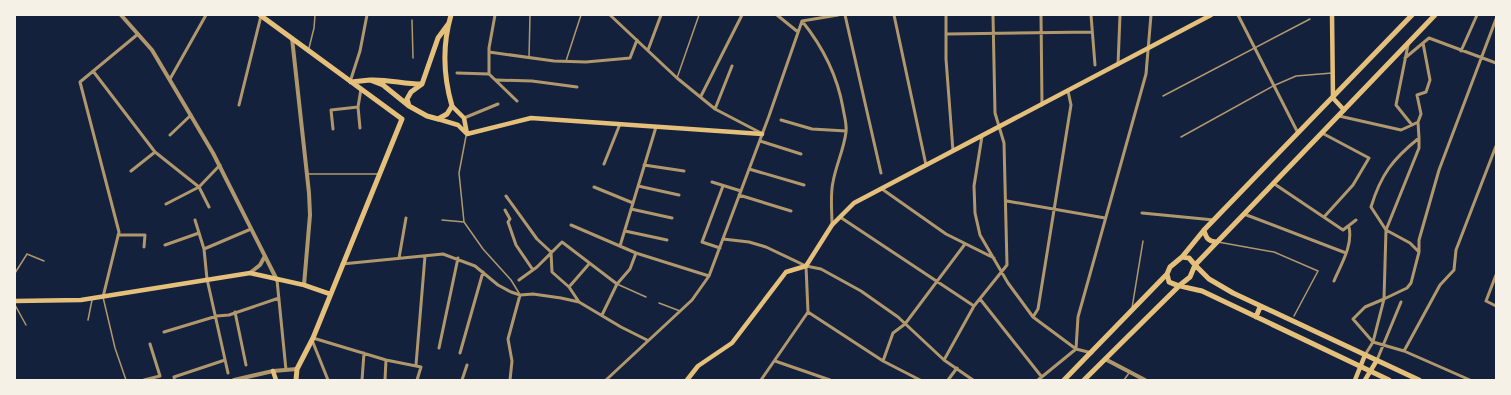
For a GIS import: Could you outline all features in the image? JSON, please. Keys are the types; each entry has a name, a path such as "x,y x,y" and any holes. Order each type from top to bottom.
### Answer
{"main road":[{"path":"261,15 402,119 312,339 297,369 296,380"},
{"path":"451,15 443,59 445,82 452,106 464,118 467,134"},
{"path":"687,380 698,366 732,343 786,272 806,266 832,225 854,203 1211,15"},
{"path":"1332,15 1334,72 1333,98 1344,110"},
{"path":"1064,380 1092,353 1167,274 1170,267 1182,257 1204,230 1412,15"},
{"path":"1084,380 1180,285 1190,277 1195,265 1216,242 1435,15"},
{"path":"409,106 407,99 410,92 422,84 438,38 449,24"},
{"path":"370,80 383,85 409,106 427,116 458,125 467,134"},
{"path":"350,82 382,80 403,84 422,84"},
{"path":"438,119 446,114 452,106"},
{"path":"467,134 531,118 762,134"},
{"path":"1204,230 1206,237 1210,241 1216,242"},
{"path":"1182,257 1189,258 1209,279 1260,307 1419,380"},
{"path":"15,301 103,297 250,273 304,285 330,294"},
{"path":"1167,274 1169,282 1202,292 1389,380"},
{"path":"1256,317 1260,307"},
{"path":"1355,380 1365,356"},
{"path":"1365,380 1377,360"},
{"path":"273,371 276,380"}],"street":[{"path":"121,15 152,50 191,115 220,165 277,280 286,370"},
{"path":"170,80 206,15"},
{"path":"239,105 261,15"},
{"path":"350,82 360,50 367,15"},
{"path":"496,15 489,52 490,74 517,101"},
{"path":"610,15 677,78 715,110 762,134"},
{"path":"700,96 742,15"},
{"path":"777,15 798,32"},
{"path":"802,21 838,15"},
{"path":"845,15 881,173"},
{"path":"894,15 926,165"},
{"path":"946,15 946,59 953,152"},
{"path":"944,360 974,306 1007,265 1007,201 1004,142 996,113 993,15"},
{"path":"1041,15 1042,105"},
{"path":"1091,15 1095,65"},
{"path":"1118,65 1120,15"},
{"path":"1038,380 1076,349 1078,316 1146,74 1151,15"},
{"path":"1238,15 1298,133"},
{"path":"1461,50 1477,15"},
{"path":"648,50 659,16"},
{"path":"1470,380 1404,350 1373,342 1353,320 1365,307 1407,288 1411,283 1418,252 1418,240 1439,170 1496,19"},
{"path":"606,380 647,340 680,311 702,288 709,276 760,141 802,21"},
{"path":"802,21 818,41 832,67 840,90 846,131 832,183 832,225"},
{"path":"947,34 1092,32"},
{"path":"103,297 118,235 80,82 138,34"},
{"path":"292,38 310,215 304,285"},
{"path":"1405,58 1429,38 1496,63"},
{"path":"489,52 529,58 586,62 630,58 637,40"},
{"path":"1408,43 1396,106 1412,125"},
{"path":"1365,356 1373,342 1384,299 1386,230 1418,148 1420,138 1418,122 1421,114 1417,95 1426,92 1430,80 1423,43"},
{"path":"715,110 732,66"},
{"path":"93,71 155,152 199,187 209,207"},
{"path":"457,73 490,74"},
{"path":"496,80 532,81 577,87"},
{"path":"360,128 358,107 361,89"},
{"path":"1033,317 1038,309 1071,105 1068,91"},
{"path":"464,118 498,104"},
{"path":"333,129 331,110 358,107"},
{"path":"170,135 191,115"},
{"path":"1338,116 1401,130 1418,122"},
{"path":"781,120 812,129 846,131"},
{"path":"604,164 620,124"},
{"path":"620,246 656,126"},
{"path":"1322,133 1369,158 1353,185 1324,217"},
{"path":"982,136 974,186 975,213 980,235 1008,283 1033,317 1076,349 1092,353"},
{"path":"1418,252 1410,243 1386,230 1371,207 1378,184 1400,154 1420,138"},
{"path":"760,141 801,154"},
{"path":"1404,350 1440,285 1454,270 1456,250 1496,146"},
{"path":"131,171 155,152"},
{"path":"166,204 199,187 220,165"},
{"path":"644,165 684,171"},
{"path":"749,169 804,185"},
{"path":"712,182 741,191"},
{"path":"1273,183 1343,230 1356,220"},
{"path":"638,186 679,195"},
{"path":"720,248 702,242 723,186"},
{"path":"594,187 633,203"},
{"path":"882,189 946,234 994,259"},
{"path":"739,195 791,211"},
{"path":"506,196 537,239 551,252 552,272 569,287 579,302"},
{"path":"1007,201 1106,218"},
{"path":"631,209 672,218"},
{"path":"505,210 510,219 508,222 514,240 533,270"},
{"path":"1142,213 1214,220"},
{"path":"1244,214 1346,253"},
{"path":"840,217 974,306"},
{"path":"400,258 406,218"},
{"path":"195,220 204,249 208,280 228,373"},
{"path":"571,225 636,253 709,276"},
{"path":"1334,281 1346,253 1350,236 1348,227"},
{"path":"204,249 251,229"},
{"path":"625,231 667,240"},
{"path":"165,245 199,233"},
{"path":"118,235 145,235 144,247"},
{"path":"723,239 748,242 766,247 806,266 821,268 861,291 905,324 944,360 973,380"},
{"path":"519,280 533,270 562,242 617,284"},
{"path":"883,361 893,334 905,324 965,244"},
{"path":"602,315 617,284 630,269 636,253"},
{"path":"342,264 443,254 458,258 475,266 498,285 520,295 533,294 579,302 621,327 647,340"},
{"path":"250,273 260,265 265,256"},
{"path":"416,366 425,256"},
{"path":"439,348 458,258"},
{"path":"569,287 589,264"},
{"path":"761,380 808,312 806,266"},
{"path":"460,353 483,272"},
{"path":"1496,275 1486,301 1496,306"},
{"path":"510,380 512,361 508,339 520,295"},
{"path":"164,332 278,298"},
{"path":"980,299 1042,376"},
{"path":"1377,360 1401,302"},
{"path":"235,312 246,365"},
{"path":"808,312 883,361 920,380"},
{"path":"312,339 386,360 421,367 417,380"},
{"path":"312,339 328,380"},
{"path":"144,380 160,376 150,344"},
{"path":"362,380 364,353"},
{"path":"1105,359 1145,380"},
{"path":"175,380 174,377 225,360"},
{"path":"385,380 386,360"},
{"path":"775,361 830,380"},
{"path":"462,380 467,365"},
{"path":"948,380 957,368"},
{"path":"234,380 273,371 297,369"}],"lane":[{"path":"308,50 314,28 315,15"},
{"path":"529,58 530,15"},
{"path":"566,61 581,15"},
{"path":"677,78 699,15"},
{"path":"1163,96 1310,19"},
{"path":"412,20 413,58"},
{"path":"1181,137 1273,86 1296,76 1334,72"},
{"path":"467,134 459,173 464,222 482,249 511,280 520,295"},
{"path":"307,174 380,174"},
{"path":"442,220 464,222"},
{"path":"1131,312 1143,242"},
{"path":"1216,242 1274,252 1318,271 1294,316"},
{"path":"15,273 28,254 44,261"},
{"path":"617,284 646,297"},
{"path":"103,297 126,380"},
{"path":"88,320 92,298"},
{"path":"659,303 680,311"},
{"path":"15,305 26,326"},
{"path":"1124,380 1129,372"}]}
